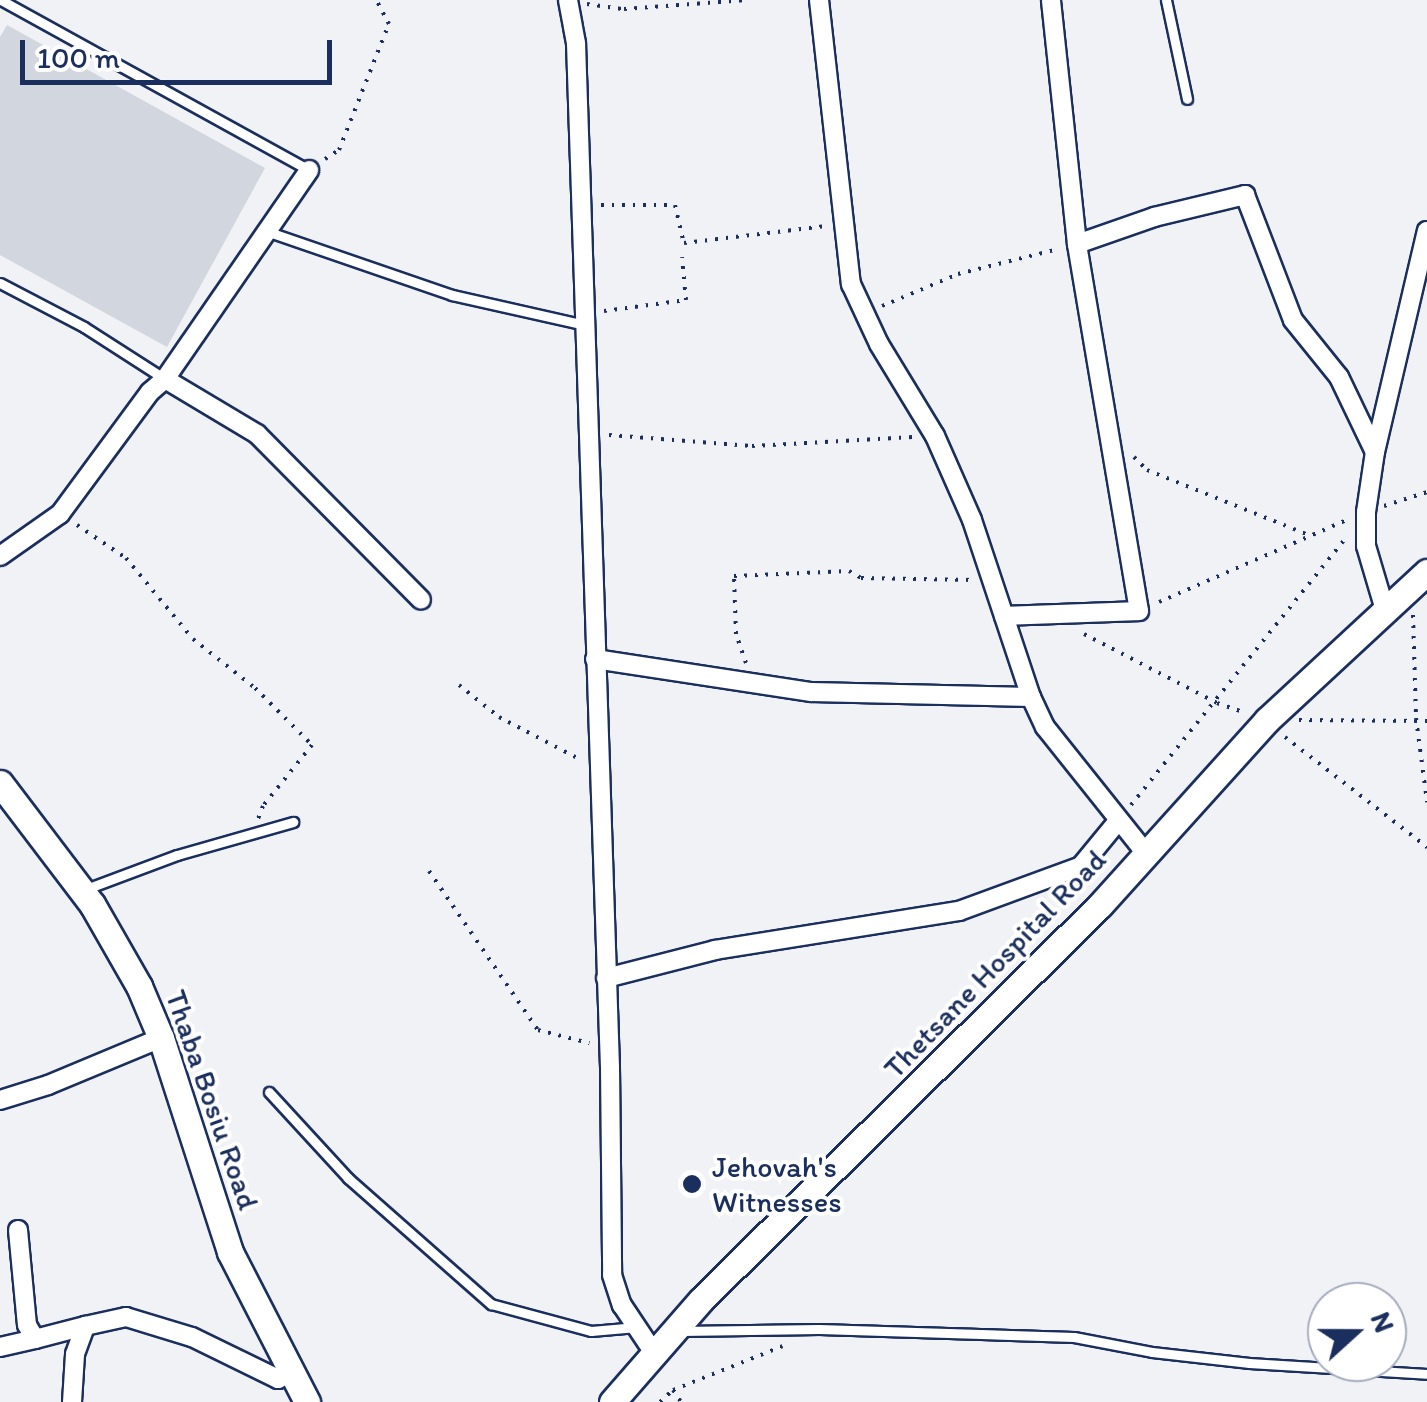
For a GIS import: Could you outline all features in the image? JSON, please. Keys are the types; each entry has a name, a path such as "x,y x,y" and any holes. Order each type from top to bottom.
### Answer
{"main road":[{"name":"Thetsane Hospital Road","path":"612,1402 674,1331 1147,855 1267,720 1420,579"},
{"name":"Thaba Bosiu Road","path":"0,782 81,892 139,986 161,1038 230,1252 306,1402"}],"street":[{"path":"819,0 851,284 935,436 1045,727 1147,855"},
{"path":"1004,616 1139,611 1077,244 1051,0"},
{"path":"568,1 576,43 582,205 609,1048 612,1275 622,1305 654,1353"},
{"path":"0,556 60,514 137,408 165,380 309,170"},
{"path":"1077,244 1154,217 1244,195 1293,320 1339,377 1375,452"},
{"path":"1384,610 1366,546 1366,512 1375,452 1427,231"},
{"path":"165,380 257,434 378,561 421,600"},
{"path":"595,659 811,692 1031,697"},
{"path":"606,978 715,950 959,911 1080,866 1118,821"},
{"path":"0,1100 48,1085 161,1038"},
{"path":"18,1230 27,1325 36,1340"},
{"path":"0,1347 126,1316 192,1338 278,1379 289,1371"},
{"path":"72,1402 75,1354 85,1326"}],"lane":[{"path":"1,0 309,170"},
{"path":"1166,0 1186,99"},
{"path":"266,231 452,295 585,319"},
{"path":"0,283 84,327 165,380"},
{"path":"81,892 177,855 293,822"},
{"path":"269,1092 348,1178 492,1304 591,1331 637,1327"},
{"path":"674,1331 819,1329 1074,1337 1230,1361 1427,1374"}],"path":[{"path":"309,170 339,150 370,74 389,24 376,0"},
{"path":"568,1 624,8 747,0"},
{"path":"582,205 675,206 684,243 845,223"},
{"path":"864,312 958,274 1077,244"},
{"path":"585,319 686,300 682,257"},
{"path":"1110,433 1146,470 1311,536"},
{"path":"589,434 752,446 935,436"},
{"path":"1139,611 1366,512 1427,492"},
{"path":"1118,821 1366,512"},
{"path":"60,514 126,558 193,639 256,688 312,745 263,806 252,835"},
{"path":"756,686 736,634 734,576 850,571 861,578 992,581"},
{"path":"1420,579 1416,718 1427,802"},
{"path":"1079,631 1216,703 1267,720 1427,721"},
{"path":"459,685 499,716 553,748 598,765"},
{"path":"1267,720 1427,847"},
{"path":"429,871 538,1030 609,1048"},
{"path":"660,1402 673,1390 819,1329"},
{"path":"673,1390 681,1402"}],"shaded area":[{"path":"7,25 265,168 167,347 0,255 0,37"}],"place":[{"name":"Jehovah's Witnesses","path":"692,1184"}]}
